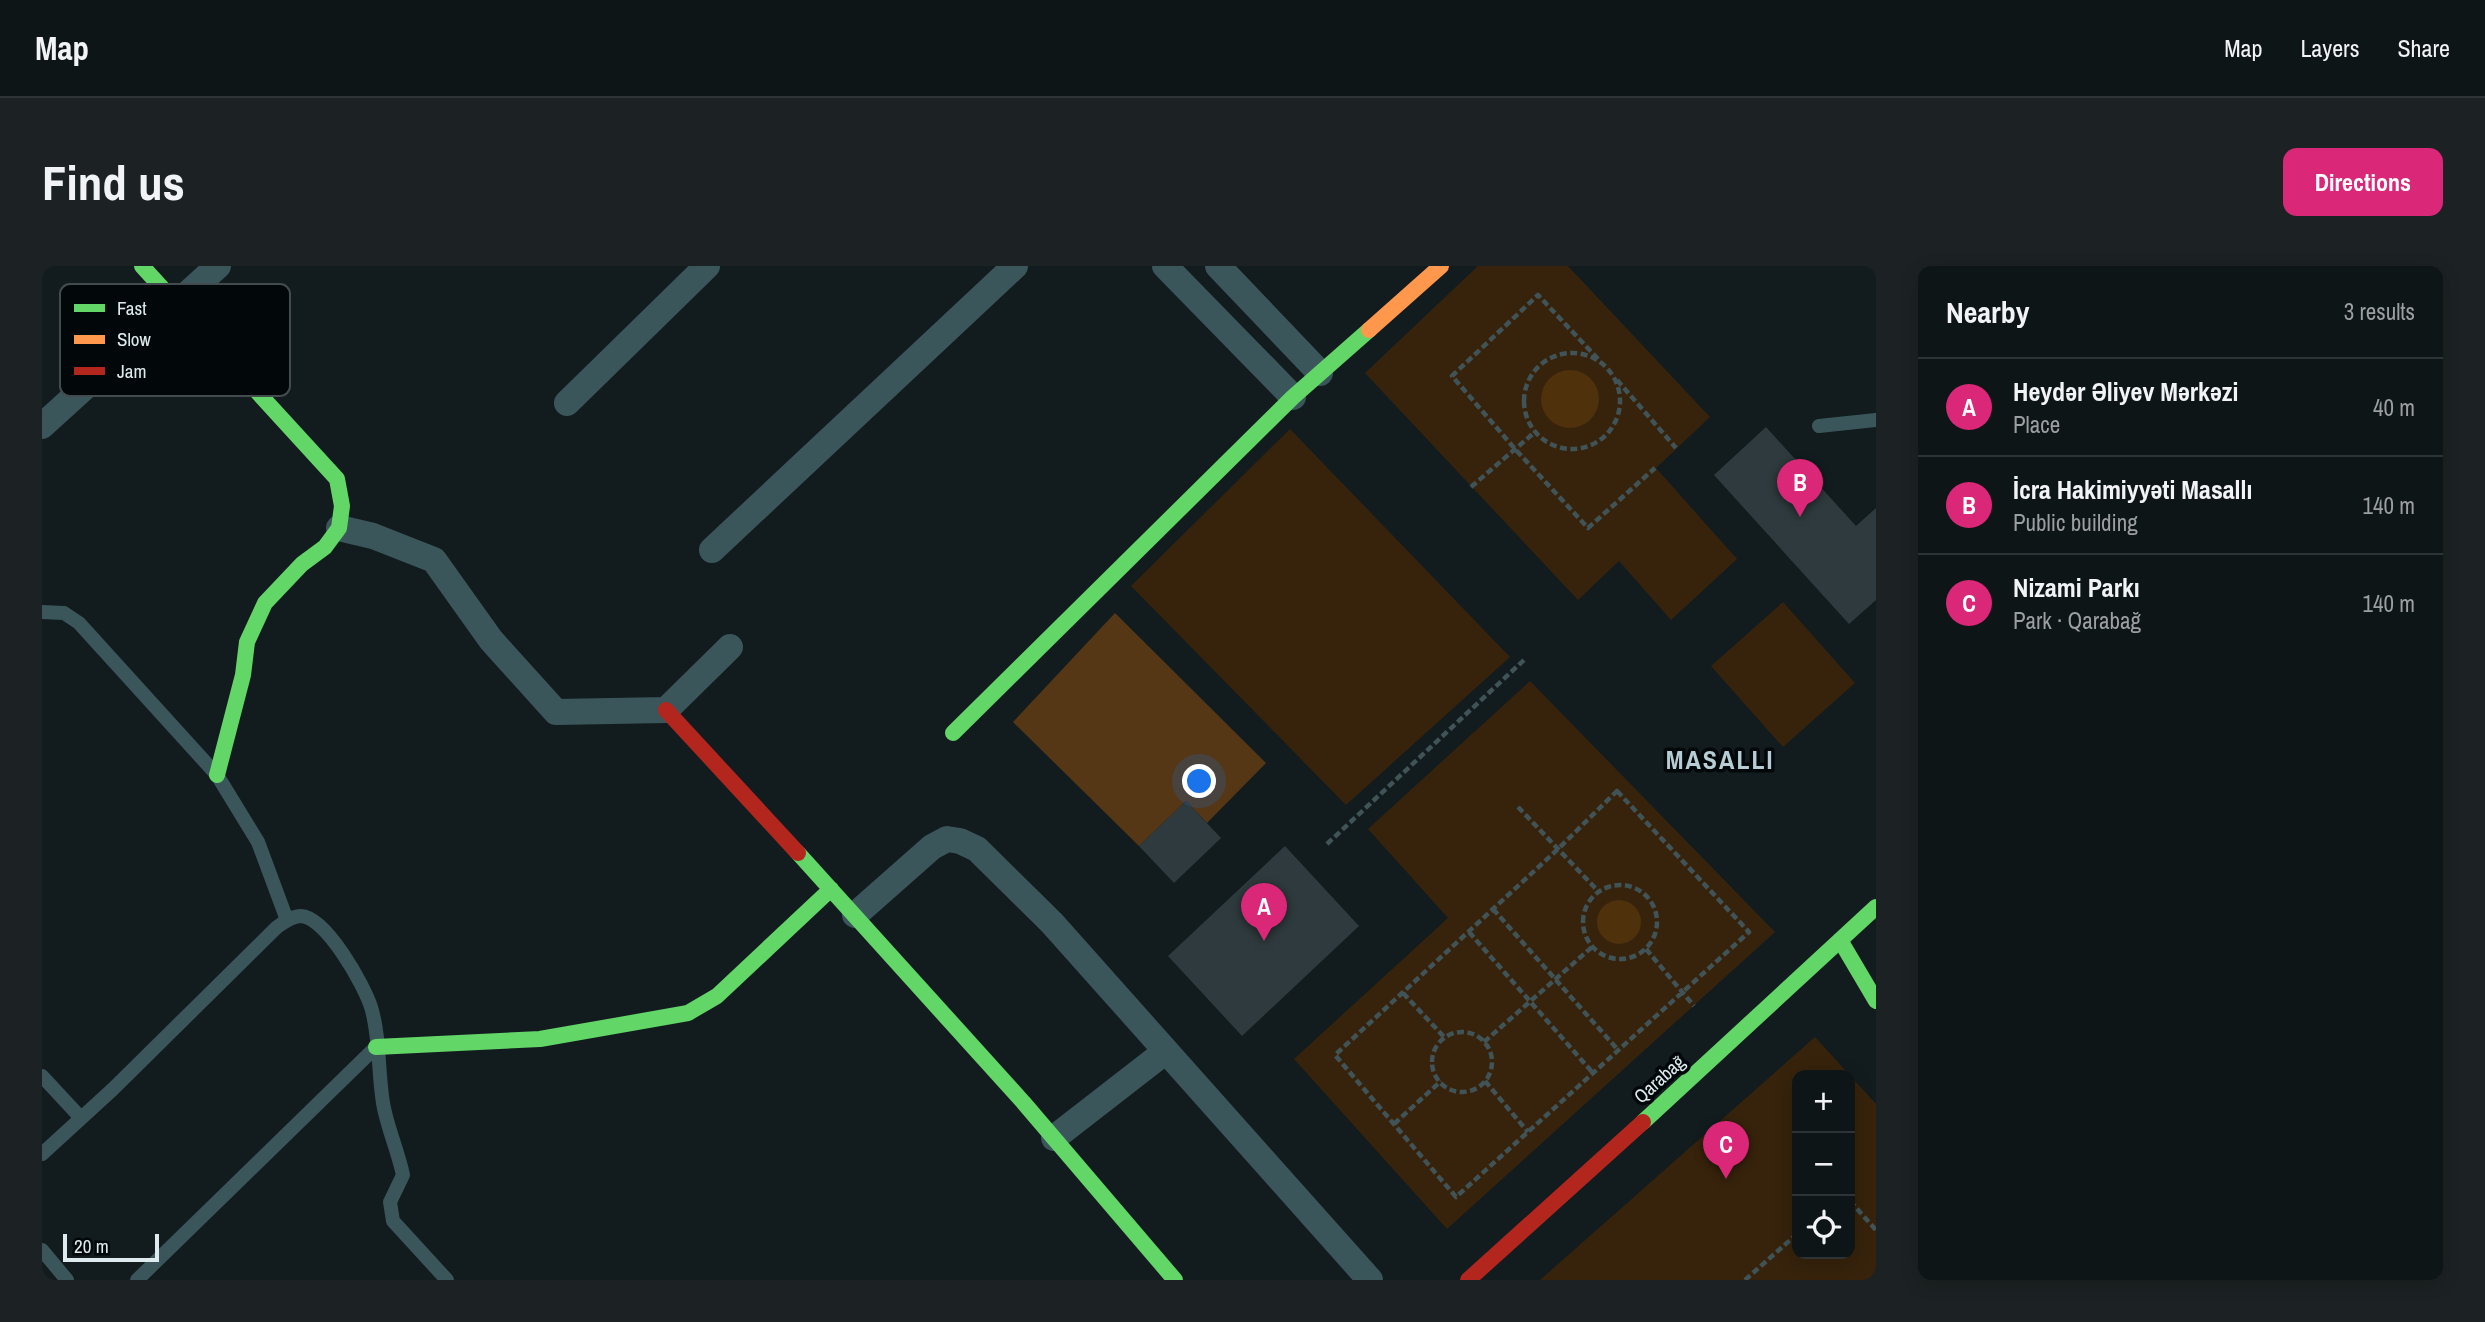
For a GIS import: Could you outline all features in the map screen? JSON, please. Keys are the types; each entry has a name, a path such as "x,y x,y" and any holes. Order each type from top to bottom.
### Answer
{"street":[{"path":"142,266 158,284"},
{"path":"198,284 218,266"},
{"path":"567,402 707,266"},
{"path":"712,550 1015,266"},
{"path":"1166,266 1293,397"},
{"path":"1218,266 1320,373"},
{"path":"953,733 1293,397 1441,266"},
{"path":"42,426 75,396"},
{"path":"217,775 243,675 247,642 265,603 302,564 325,547 339,528 342,506 337,479 261,396"},
{"path":"339,528 373,536 434,560 491,640 556,712 666,710 730,647"},
{"path":"666,710 855,915 1054,1138 1175,1280"},
{"path":"855,915 932,847 947,839 960,841 977,849 1052,923 1370,1280"},
{"path":"376,1046 540,1039 688,1013 717,996 831,889"},
{"name":"Qarabağ","path":"1468,1280 1756,1020 1876,907"},
{"path":"1840,940 1876,1001"},
{"path":"1054,1138 1166,1051"}],"lane":[{"path":"1819,426 1876,420"},
{"path":"42,612 64,613 79,623 217,775 258,842 286,920"},
{"path":"42,1154 286,920 300,916 310,919 329,934 359,980 371,1007 383,1106 403,1175 390,1202 393,1222 447,1280"},
{"path":"137,1280 376,1046"},
{"path":"42,1076 81,1118"},
{"path":"42,1250 68,1280"}],"path":[{"path":"1655,468 1588,528 1451,376 1538,295 1616,378 1676,448"},
{"path":"1598,359 1574,352 1549,358 1530,375 1522,400 1528,425 1546,443 1570,451 1595,445 1614,428 1622,403 1616,378"},
{"path":"1471,487 1535,432"},
{"path":"1327,844 1524,660"},
{"path":"1617,791 1749,932 1456,1197 1335,1055 1558,849 1617,791"},
{"path":"1518,807 1598,891"},
{"path":"1617,884 1636,887 1651,900 1658,919 1655,938 1643,953 1624,960 1604,957 1592,947 1582,926 1586,906 1598,891 1617,884"},
{"path":"1493,909 1618,1050"},
{"path":"1468,932 1593,1073"},
{"path":"1484,1042 1592,947"},
{"path":"1646,949 1694,1006"},
{"path":"1403,993 1445,1038"},
{"path":"1457,1033 1470,1033 1484,1042 1490,1050 1493,1063 1489,1076 1480,1086 1468,1092 1454,1091 1435,1074 1432,1061 1436,1048 1445,1038 1457,1033"},
{"path":"1485,1081 1528,1132"},
{"path":"1394,1124 1441,1082"},
{"path":"1855,1207 1876,1230"},
{"path":"1745,1280 1792,1238"}],"shaded area":[{"path":"1478,266 1568,266 1710,417 1656,468 1737,559 1671,620 1619,561 1578,600 1365,373"},
{"path":"1564,370 1576,370 1591,378 1599,393 1599,405 1591,420 1576,428 1564,428 1549,420 1541,405 1541,393 1549,378"},
{"path":"1290,429 1510,657 1346,805 1131,586"},
{"path":"1783,602 1855,683 1783,747 1711,666"},
{"path":"1115,613 1266,763 1207,823 1186,801 1139,846 1013,722"},
{"path":"1530,681 1775,932 1447,1229 1294,1059 1448,918 1368,829"},
{"path":"1619,900 1634,907 1641,922 1634,937 1619,944 1604,937 1597,922 1604,907"},
{"path":"1815,1037 1845,1070 1792,1070 1792,1259 1855,1259 1855,1081 1876,1104 1876,1280 1540,1280"}],"building":[{"path":"1766,427 1856,526 1876,508 1876,600 1849,624 1714,475"},
{"path":"1186,801 1221,838 1174,883 1139,846"},
{"path":"1285,846 1359,926 1242,1036 1168,956"}],"traffic: fast":[{"path":"142,266 158,284"},
{"path":"953,733 1293,397 1369,330"},
{"path":"217,775 243,675 247,642 265,603 302,564 325,547 339,528 342,506 337,479 261,396"},
{"path":"798,853 1023,1102 1175,1280"},
{"path":"376,1047 540,1039 688,1013 717,996 831,889"},
{"path":"1643,1122 1876,907"},
{"path":"1840,940 1876,1001"}],"traffic: slow":[{"path":"1369,330 1441,266"}],"traffic: jam":[{"path":"666,710 798,853"},
{"path":"1468,1280 1643,1122"}],"place":[{"name":"İcra Hakimiyyəti Masallı","path":"1800,517"},
{"name":"Heydər Əliyev Mərkəzi","path":"1264,941"},
{"name":"Nizami Parkı","path":"1726,1179"}],"district":[{"name":"MASALLI","path":"1720,759"}]}
